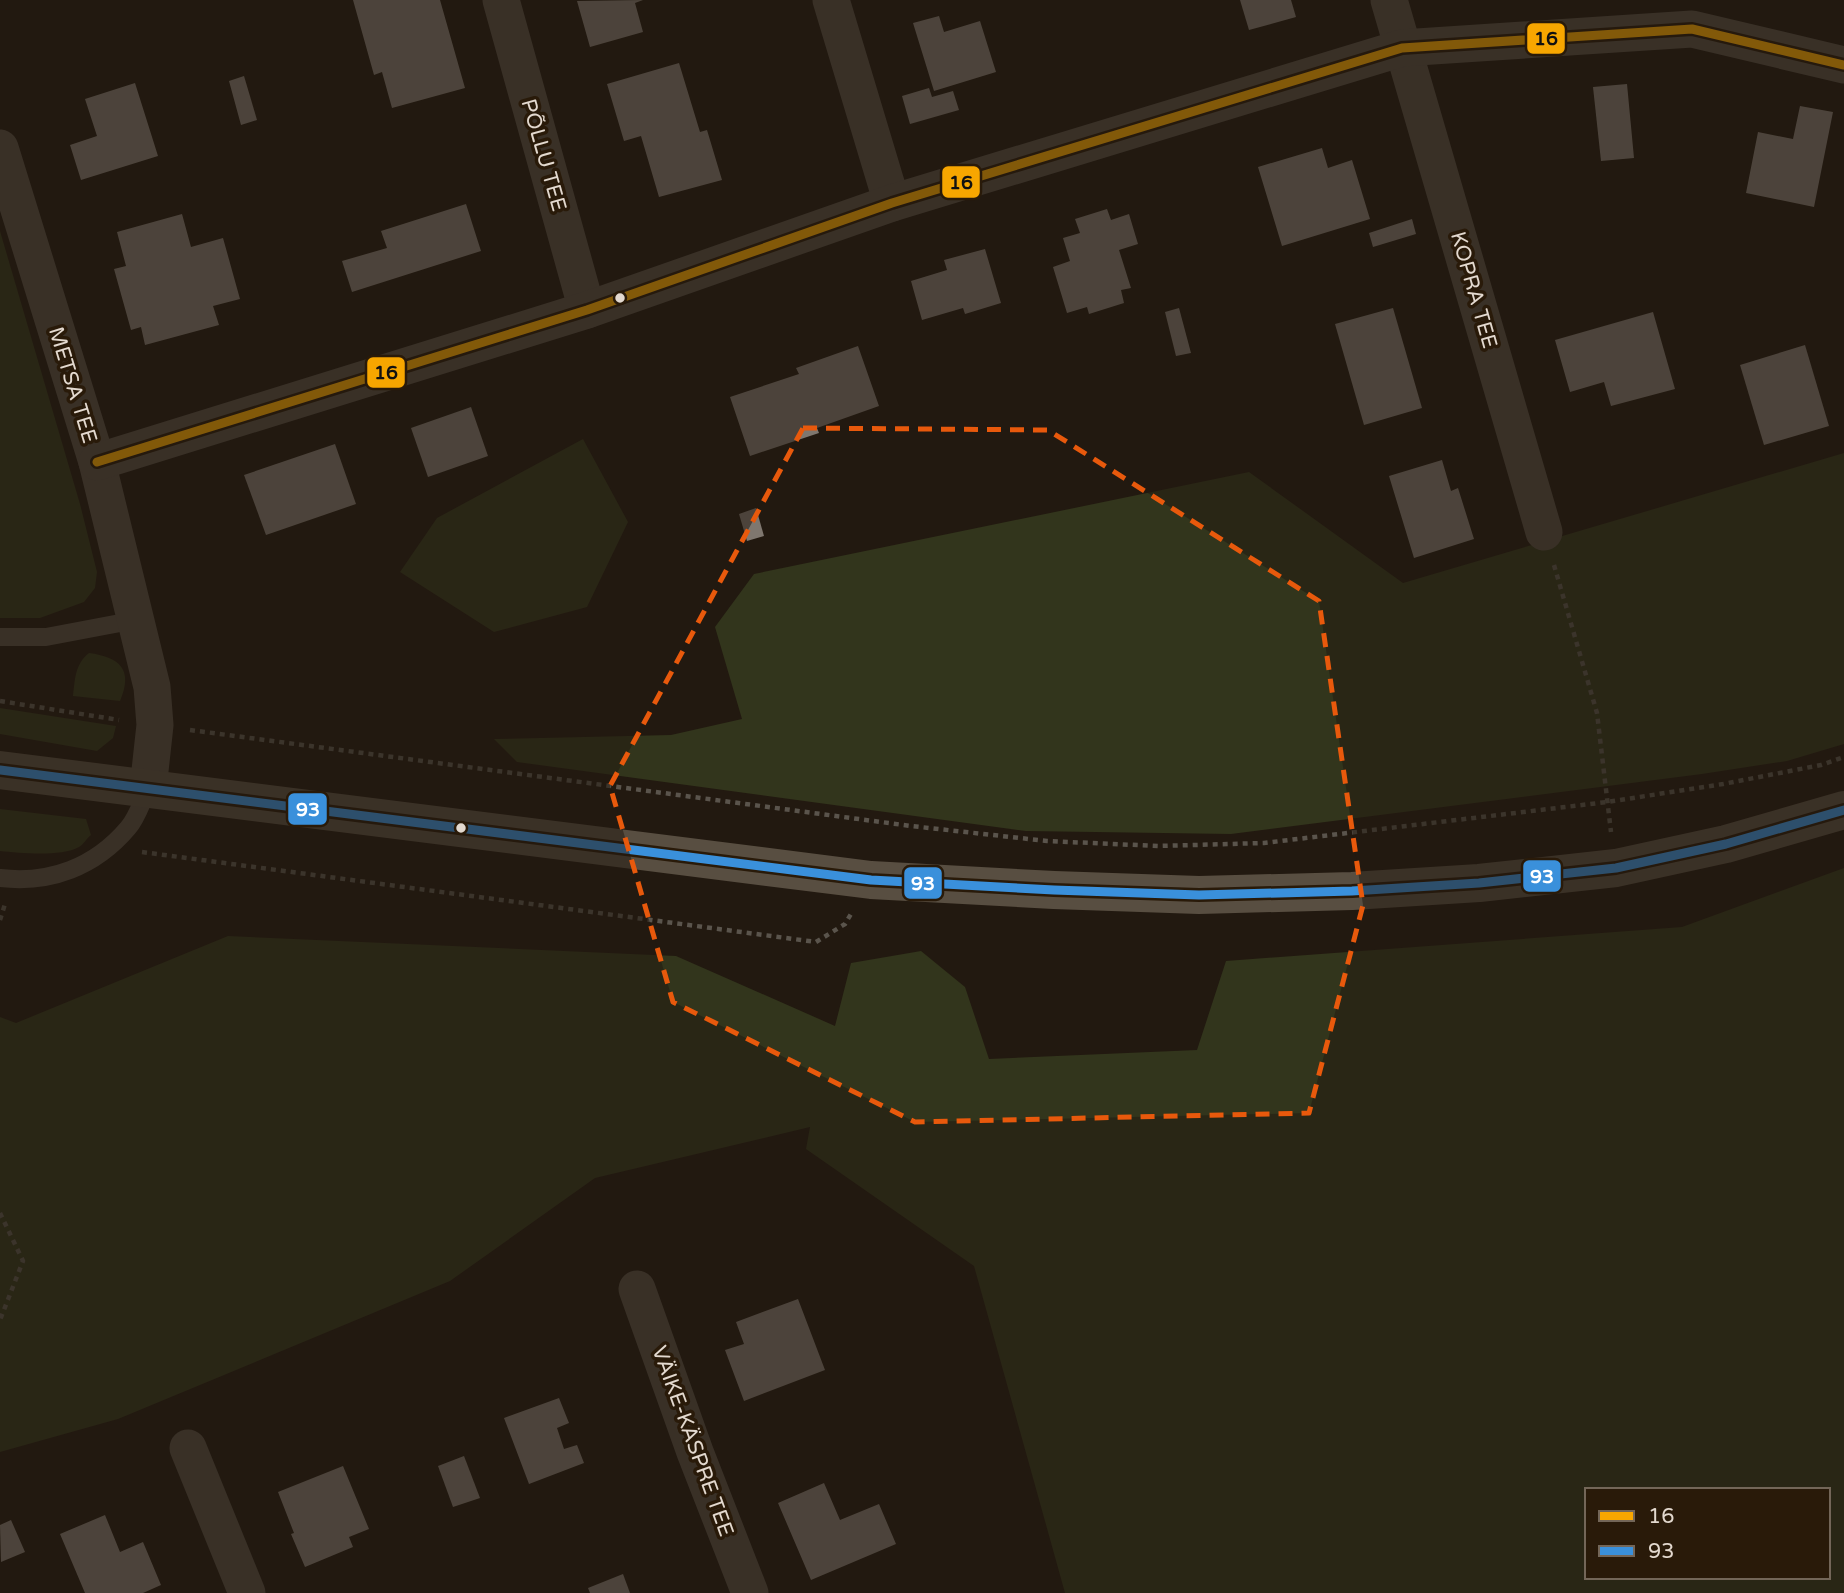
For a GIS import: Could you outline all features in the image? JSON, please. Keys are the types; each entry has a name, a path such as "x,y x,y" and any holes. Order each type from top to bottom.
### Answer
{"main road":[{"path":"0,770 871,880 1199,895 1352,891 1466,884 1616,868 1726,844 1844,810"}],"street":[{"name":"PÕLLU TEE","path":"501,0 587,310"},
{"path":"831,0 892,203"},
{"name":"KOPRA TEE","path":"1389,0 1545,532"},
{"path":"97,462 587,310 892,203 1402,48 1692,29 1844,65"},
{"name":"METSA TEE","path":"0,148 97,462 152,687 155,725 148,789"},
{"name":"VÄIKE-KÄSPRE TEE","path":"637,1289 695,1452 750,1593"},
{"path":"188,1448 247,1593"}],"lane":[{"path":"0,637 46,637 136,620"},
{"path":"0,878 13,880 54,876 95,860 130,827 148,789"}],"path":[{"path":"1545,532 1597,713 1616,868"},
{"path":"0,701 155,725 897,824 1047,841 1158,846 1264,843 1606,802 1723,784 1821,765 1844,757"},
{"path":"108,848 816,942 845,924 871,880"},
{"path":"0,1213 23,1261 0,1320"}],"highlighted area":[{"path":"803,428 1048,430 1319,601 1363,905 1309,1113 915,1122 673,1002 610,786"}],"green space":[{"path":"0,231 80,504 97,572 95,588 84,602 40,618 0,618"},
{"path":"583,439 628,522 587,607 494,632 400,572 437,518"},
{"path":"1844,453 1844,744 1787,761 1231,834 1026,831 517,762 494,739 671,735 742,719 715,627 754,574 1249,472 1403,583"},
{"path":"89,653 108,658 121,666 125,681 120,701 73,696 78,667"},
{"path":"0,708 116,726 113,738 97,751 0,734"},
{"path":"0,809 86,819 91,835 79,847 62,852 40,854 0,851"},
{"path":"1844,868 1844,1593 1065,1593 974,1266 806,1149 810,1127 595,1178 450,1281 118,1419 0,1452 0,1017 16,1023 228,936 676,956 835,1026 851,963 921,951 965,987 989,1059 1197,1050 1226,961 1682,927"}],"building":[{"path":"353,0 440,0 465,88 392,108 382,72 374,75"},
{"path":"643,0 635,3 643,32 590,47 577,1"},
{"path":"1240,0 1291,0 1296,17 1249,30"},
{"path":"939,16 944,32 980,21 996,72 934,91 913,23"},
{"path":"679,63 700,132 707,130 722,180 659,197 641,136 624,141 607,84"},
{"path":"244,76 257,120 241,125 229,81"},
{"path":"135,83 158,156 81,180 70,145 97,136 85,99"},
{"path":"1627,84 1634,158 1601,161 1593,87"},
{"path":"929,88 932,97 953,91 959,110 910,124 902,96"},
{"path":"1800,106 1833,112 1814,207 1746,193 1758,132 1793,139"},
{"path":"1322,148 1328,168 1352,160 1370,219 1282,246 1258,167"},
{"path":"466,204 481,251 352,292 342,261 387,248 381,231"},
{"path":"1107,209 1111,220 1129,214 1138,244 1119,250 1131,288 1121,290 1124,303 1089,314 1087,307 1067,313 1053,267 1070,261 1063,238 1080,233 1075,219"},
{"path":"182,214 191,247 223,238 240,299 213,306 219,325 145,345 141,327 131,330 114,269 126,266 117,232"},
{"path":"1412,219 1416,234 1373,247 1369,233"},
{"path":"985,249 1001,303 965,314 963,308 922,320 911,281 947,270 944,260"},
{"path":"1179,308 1191,353 1176,356 1165,312"},
{"path":"1393,308 1422,408 1364,425 1335,324"},
{"path":"1653,312 1675,389 1611,406 1604,382 1570,392 1555,340"},
{"path":"1805,345 1829,426 1764,445 1740,365"},
{"path":"858,346 879,406 817,428 819,433 750,456 730,397 799,374 796,368"},
{"path":"471,407 488,456 428,477 411,428"},
{"path":"335,444 356,504 266,535 244,475"},
{"path":"1442,460 1451,491 1458,488 1474,539 1414,558 1389,476"},
{"path":"756,508 764,536 747,541 739,514"},
{"path":"798,1299 825,1370 744,1401 725,1350 744,1344 736,1322"},
{"path":"559,1398 569,1423 557,1428 564,1449 577,1445 584,1463 529,1484 504,1418"},
{"path":"464,1456 480,1498 453,1507 438,1466"},
{"path":"343,1466 369,1529 349,1537 353,1547 305,1567 278,1492"},
{"path":"824,1483 840,1520 879,1504 896,1544 811,1580 778,1503"},
{"path":"105,1515 120,1552 143,1542 161,1585 143,1593 85,1593 60,1534"},
{"path":"11,1520 25,1552 1,1562 0,1525"},
{"path":"623,1574 630,1593 590,1593 588,1588"}],"transit line":[{"name":"16","path":"97,462 587,310 892,203 1402,48 1692,29 1844,65"},
{"name":"93","path":"0,770 871,880 1199,895 1352,891 1479,883 1616,868 1726,844 1844,810"}]}
